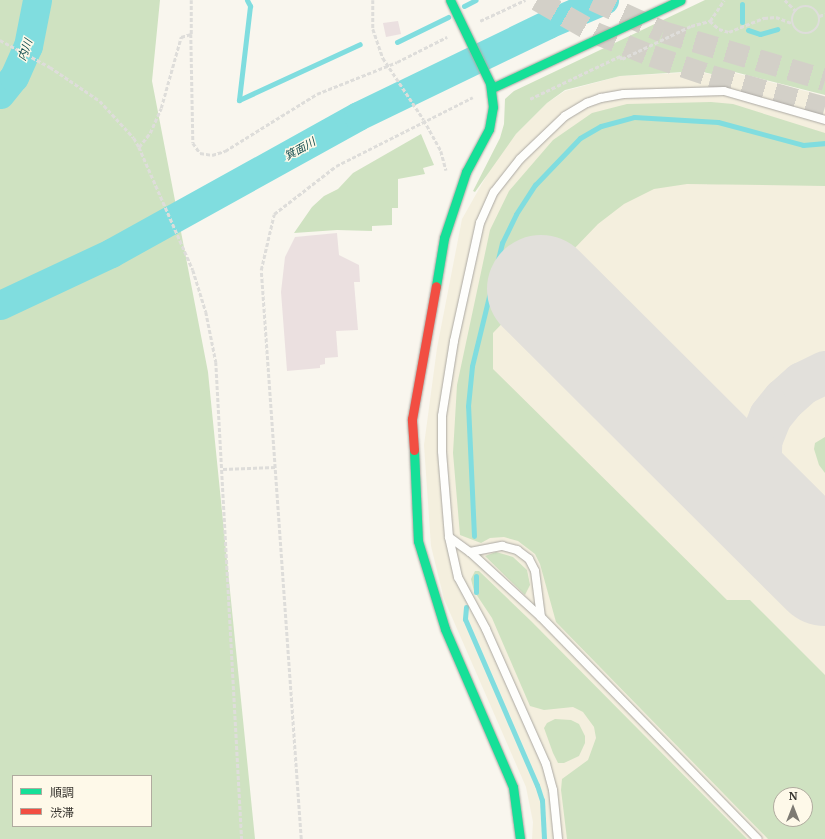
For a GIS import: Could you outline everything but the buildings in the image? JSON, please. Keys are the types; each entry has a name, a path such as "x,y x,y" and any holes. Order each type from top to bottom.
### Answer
{"street":[{"path":"450,0 467,32 491,86 493,107 489,129 462,182 444,238 412,419 418,541 445,628 513,787 520,839"},
{"path":"491,86 681,0"}],"lane":[{"path":"558,839 554,790 546,764 486,629 458,577 449,537 442,438 442,416 454,341 480,223 494,192 520,159 574,110 594,101 624,94 724,92 825,120"},
{"path":"449,537 470,552 540,617 758,839"},
{"path":"470,552 502,546 517,550 529,559 535,571 540,617"}],"path":[{"path":"191,0 191,130 193,143 203,154 225,151 317,94 388,65"},
{"path":"373,0 375,37 388,65 418,114 424,120 441,151 447,173"},
{"path":"530,99 620,56 622,59 691,26 710,21 724,0"},
{"path":"785,0 796,11"},
{"path":"710,21 719,29 729,32 764,18 776,17 792,23 800,33 809,34 818,26 819,16 814,9 808,7 796,11"},
{"path":"792,23 796,11"},
{"path":"819,16 825,14"},
{"path":"139,147 150,133 161,108 181,37 191,34"},
{"path":"0,40 34,58 100,101 130,133 139,147 193,270 206,312 216,362 242,839"},
{"path":"302,839 261,270 274,214 336,166 491,86"},
{"path":"223,469 276,467"}],"shaded area":[{"path":"727,71 825,96 825,839 532,839 533,822 526,787 444,599 431,546 424,445 437,348 462,219 496,159 516,134 547,103 565,91 620,76 699,72 724,77"}],"green space":[{"path":"0,0 160,0 152,81 208,372 255,839 0,839"},
{"path":"705,0 825,0 825,95 727,70 724,77 699,71 620,76 565,90 547,103 516,134 475,192 473,191 500,138 504,124 505,99 514,91"},
{"path":"711,102 733,104 825,133 825,186 687,184 654,189 624,204 598,224 493,333 493,369 727,600 750,600 825,675 825,839 768,839 556,622 540,564 535,554 518,541 504,537 490,538 481,543 460,535 453,453 457,385 490,230 509,191 553,140 592,113 627,104"},
{"path":"421,134 434,165 423,168 425,174 398,179 398,208 392,208 392,225 372,226 372,231 337,230 294,233 312,207 324,196 338,189 353,173"},
{"path":"825,437 825,473 819,465 814,449 815,443"},
{"path":"496,552 513,557 527,570 530,585 525,595 485,556"},
{"path":"475,571 479,571 531,621 747,839 567,839 561,790 562,779 588,760 596,738 594,727 583,712 573,707 544,710 530,706 492,618 474,591 471,579"},
{"path":"555,719 571,720 579,724 585,736 585,743 579,756 564,763 558,763 544,728 547,723"}],"waterway":[{"name":"内川","path":"0,94 14,77 28,46 37,0"},
{"path":"247,0 250,6 239,100 360,44"},
{"path":"464,6 476,0"},
{"name":"箕面川","path":"0,305 111,253 358,116 548,24 604,0"},
{"path":"742,4 742,22"},
{"path":"397,42 448,17"},
{"path":"748,30 760,34 777,29"},
{"path":"474,536 468,406 472,366 502,243 516,214 535,185 580,138 601,126 634,117 718,122 803,145 825,143"},
{"path":"476,576 476,592"},
{"path":"466,607 465,619 537,785 542,800 544,839"}],"taxiway":[{"path":"787,534 768,509 761,489 759,479 760,441 770,416 784,399 802,383 825,372"}],"runway":[{"path":"541,289 825,572"}],"tunnel":[{"path":"537,0 595,33 652,56 711,76 825,108"},
{"path":"593,0 663,32 825,80"}],"traffic: fast":[{"path":"436,286 444,238 466,172 489,129 493,107 490,83 450,0"},
{"path":"492,88 681,0"},
{"path":"414,450 418,541 445,629 513,787 520,839"}],"traffic: jam":[{"path":"414,450 412,419 436,286"}]}
